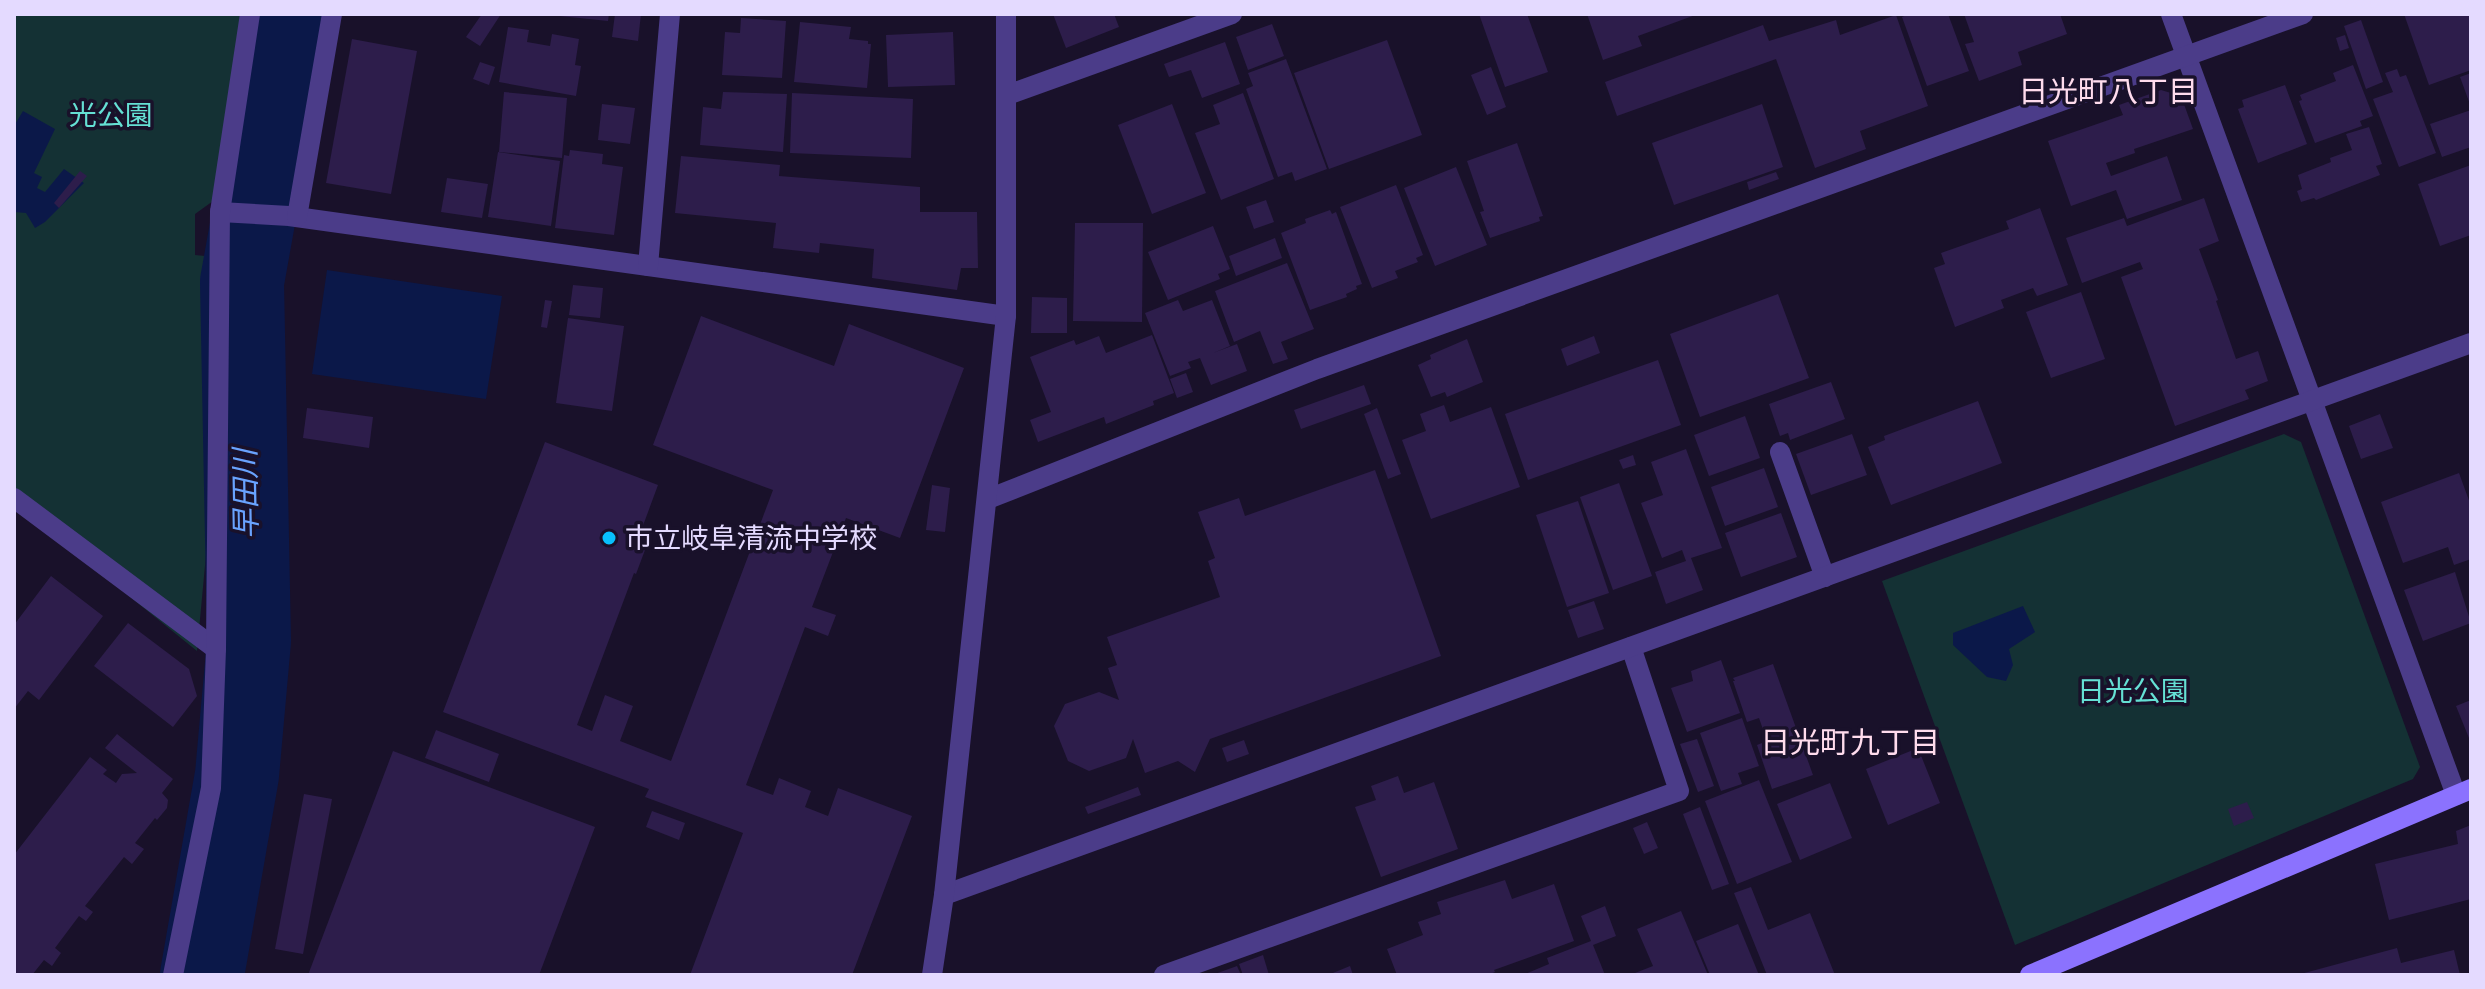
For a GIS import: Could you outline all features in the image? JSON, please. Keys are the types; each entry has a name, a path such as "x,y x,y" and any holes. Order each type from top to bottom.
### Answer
{"street":[{"path":"173,975 211,788 228,212 250,14"},
{"path":"293,216 332,14"},
{"path":"648,266 670,14"},
{"path":"932,975 944,895 1006,316 1006,14"},
{"path":"1007,95 1232,14"},
{"path":"2030,975 2463,792 2311,401 2171,14"},
{"path":"988,499 1317,369 2303,14"},
{"path":"228,212 293,216 1006,316"},
{"path":"944,895 2471,343"},
{"path":"1780,452 1825,577"},
{"path":"14,498 216,649"},
{"path":"1164,975 1679,791 1631,647"}],"green space":[{"name":"光公園","path":"15,14 244,14 220,196 195,214 195,255 205,256 232,278 197,651 14,503"},
{"name":"日光公園","path":"2284,434 2301,442 2420,767 2413,779 2015,945 1882,581"}],"shaded area":[{"path":"23,111 55,129 34,173 42,177 37,188 45,192 64,169 84,183 35,228 26,213 14,212 14,126"},
{"path":"327,270 502,296 486,399 312,374"},
{"path":"2023,606 2035,632 2009,649 2013,665 2006,681 1987,677 1953,645 1953,633"}],"building":[{"path":"482,14 501,14 480,46 466,37"},
{"path":"561,14 609,14 608,21"},
{"path":"615,14 641,14 638,41 612,37"},
{"path":"1053,14 1114,14 1119,27 1066,48"},
{"path":"1479,14 1527,14 1548,72 1505,87"},
{"path":"1587,14 1698,14 1638,36 1642,46 1603,60"},
{"path":"1909,14 1948,14 1969,71 1927,86 1902,17"},
{"path":"1964,14 2060,14 2067,34 2018,52 2022,65 1979,81 1965,44 1974,42"},
{"path":"2404,14 2471,14 2471,70 2429,85"},
{"path":"1896,15 1928,106 1860,131 1866,149 1815,168 1776,59 1617,116 1605,82 1763,25 1769,41 1836,20 1840,35"},
{"path":"741,18 786,21 782,78 722,75 725,32 740,33"},
{"path":"2361,20 2383,82 2366,89 2344,26"},
{"path":"800,22 851,27 849,39 868,41 871,44 867,88 794,82"},
{"path":"1272,24 1284,56 1248,70 1236,37"},
{"path":"508,27 529,30 527,42 550,46 552,34 579,39 575,65 581,66 576,96 499,82"},
{"path":"953,32 955,85 888,87 886,35"},
{"path":"2345,35 2349,48 2340,51 2336,38"},
{"path":"352,39 417,51 391,194 326,183"},
{"path":"1387,40 1422,135 1329,169 1294,73"},
{"path":"1225,42 1240,84 1202,98 1191,70 1169,77 1164,64"},
{"path":"1286,59 1327,169 1295,181 1292,172 1278,177 1246,89 1253,86 1248,73"},
{"path":"480,62 495,67 489,85 473,79"},
{"path":"2353,65 2373,116 2360,121 2362,126 2315,143 2299,101 2302,100 2300,95 2336,81 2333,73"},
{"path":"1491,67 1506,107 1487,115 1471,75"},
{"path":"2397,69 2400,77 2406,75 2436,153 2399,167 2373,99 2393,92 2385,73"},
{"path":"2471,73 2471,107 2460,77"},
{"path":"2285,85 2307,144 2258,163 2238,109 2244,107 2242,100"},
{"path":"2161,90 2181,96 2193,129 2134,149 2135,153 2106,163 2111,176 2167,156 2182,200 2127,219 2116,190 2071,206 2048,141 2123,115 2119,105"},
{"path":"504,92 567,98 562,158 499,152"},
{"path":"723,92 787,94 783,152 700,145 703,107 721,109"},
{"path":"792,93 913,99 911,158 790,153"},
{"path":"1243,93 1274,179 1221,200 1195,133 1220,124 1213,105"},
{"path":"602,104 635,108 630,144 598,140"},
{"path":"1172,104 1206,193 1152,214 1118,125"},
{"path":"1762,104 1783,167 1674,205 1652,143"},
{"path":"2471,110 2471,147 2442,157 2430,124"},
{"path":"2369,127 2382,164 2376,166 2380,175 2316,200 2301,202 2297,191 2302,189 2298,175 2352,150 2346,134"},
{"path":"1517,143 1543,216 1539,217 1540,221 1490,238 1467,161"},
{"path":"570,150 603,154 602,164 623,167 614,235 555,228 564,155 569,156"},
{"path":"498,152 560,161 551,226 488,217"},
{"path":"681,156 780,165 779,176 920,187 920,212 977,212 978,268 961,268 957,290 872,278 874,249 820,243 819,253 773,248 776,223 675,213"},
{"path":"2471,165 2471,235 2440,246 2418,184"},
{"path":"1456,167 1487,245 1435,266 1404,188"},
{"path":"80,171 87,176 59,208 54,203"},
{"path":"1776,172 1779,179 1749,190 1747,182"},
{"path":"447,178 488,184 482,218 441,212"},
{"path":"1396,185 1423,255 1416,258 1418,262 1395,271 1398,278 1372,288 1340,207"},
{"path":"2204,198 2219,241 2199,249 2236,359 2258,351 2268,381 2245,390 2249,399 2175,426 2121,277 2143,269 2140,262 2082,283 2066,238 2124,218 2127,226"},
{"path":"1266,200 1274,222 1254,229 1246,207"},
{"path":"2040,208 2068,285 2037,296 2033,288 2001,300 2004,308 1955,327 1934,268 1945,264 1941,253 2009,229 2006,221"},
{"path":"1330,210 1332,214 1336,212 1362,284 1346,294 1347,297 1310,310 1281,233 1306,223 1305,219"},
{"path":"1075,223 1143,223 1142,322 1073,321"},
{"path":"1213,226 1230,269 1218,274 1220,279 1168,300 1148,252"},
{"path":"1275,238 1282,258 1236,276 1229,256"},
{"path":"1287,263 1314,329 1281,342 1288,359 1273,364 1260,331 1234,342 1215,291"},
{"path":"573,285 603,288 600,318 569,315"},
{"path":"2081,292 2105,359 2051,378 2026,312"},
{"path":"1778,294 1809,378 1700,417 1670,334"},
{"path":"1032,297 1067,298 1067,333 1031,333"},
{"path":"545,300 552,301 547,328 541,327"},
{"path":"1178,300 1183,311 1212,300 1230,346 1213,353 1237,344 1247,371 1211,385 1200,358 1188,362 1191,368 1170,376 1145,313"},
{"path":"701,316 834,366 849,324 964,368 900,538 846,518 812,607 836,615 828,636 805,627 746,785 773,795 779,778 811,791 805,807 828,816 838,788 912,816 852,975 690,975 743,833 645,797 649,789 443,712 545,442 658,485 641,531 651,534 577,725 592,731 605,695 633,706 620,741 671,761 773,490 653,445"},
{"path":"568,318 624,326 612,411 556,403"},
{"path":"1152,335 1174,393 1153,401 1154,405 1106,424 1104,417 1038,442 1030,420 1051,412 1030,357 1074,340 1076,345 1099,336 1106,353"},
{"path":"1594,336 1600,353 1567,366 1561,349"},
{"path":"1467,339 1483,382 1447,397 1445,392 1431,397 1418,365 1431,359 1430,355"},
{"path":"1658,360 1681,425 1528,480 1505,414"},
{"path":"1186,373 1193,392 1177,398 1170,379"},
{"path":"1831,382 1845,419 1790,440 1788,433 1780,436 1769,404"},
{"path":"1364,385 1371,404 1301,429 1294,410"},
{"path":"1978,401 2002,463 1891,505 1868,447 1885,440 1884,436"},
{"path":"1444,405 1450,422 1491,407 1520,487 1431,519 1402,440 1426,431 1420,414"},
{"path":"307,408 373,417 369,448 303,438"},
{"path":"1377,408 1401,474 1388,479 1364,414"},
{"path":"2380,414 2393,448 2361,459 2349,426"},
{"path":"1745,416 1760,458 1709,476 1694,435"},
{"path":"1852,434 1867,475 1811,495 1796,454"},
{"path":"1686,449 1722,548 1691,558 1703,590 1666,604 1655,572 1686,561 1682,550 1662,558 1641,503 1663,495 1651,462"},
{"path":"1633,455 1636,465 1623,469 1619,460"},
{"path":"1764,468 1778,507 1725,526 1711,487"},
{"path":"1375,470 1441,656 1210,739 1195,772 1178,761 1145,773 1133,739 1126,758 1089,771 1068,761 1054,726 1065,704 1099,692 1119,700 1108,668 1117,665 1107,637 1220,597 1208,561 1215,558 1198,512 1239,498 1245,516"},
{"path":"2459,473 2471,506 2471,559 2454,565 2448,547 2403,563 2381,502"},
{"path":"1619,483 1652,576 1613,590 1580,497"},
{"path":"932,485 950,488 945,532 926,530"},
{"path":"1578,501 1609,593 1567,607 1536,515"},
{"path":"1781,513 1797,557 1741,577 1725,533"},
{"path":"2455,572 2471,623 2423,641 2404,590"},
{"path":"51,576 103,616 39,700 28,691 14,709 14,625"},
{"path":"1594,601 1604,629 1578,638 1568,610"},
{"path":"128,623 189,669 197,696 173,727 94,666"},
{"path":"1721,660 1740,713 1687,732 1671,688 1693,681 1691,671"},
{"path":"1773,664 1813,775 1772,789 1757,745 1767,741 1759,718 1747,722 1733,678"},
{"path":"2471,700 2471,743 2456,706"},
{"path":"1742,718 1759,766 1738,773 1742,784 1721,791 1700,733"},
{"path":"436,730 499,754 489,782 425,758"},
{"path":"117,734 173,779 162,793 168,800 167,808 135,843 144,849 132,864 124,857 85,906 93,912 86,921 79,916 55,948 61,953 52,966 44,960 32,975 14,975 14,855 90,757 107,770 103,774 116,783 122,774 137,773 105,748"},
{"path":"1697,739 1714,786 1698,792 1680,744"},
{"path":"1244,740 1249,754 1227,762 1222,748"},
{"path":"1918,748 1940,803 1888,825 1866,769"},
{"path":"393,751 595,827 539,975 308,975"},
{"path":"1398,776 1404,793 1434,782 1458,849 1381,877 1355,807 1376,800 1371,786"},
{"path":"1759,780 1792,862 1737,884 1705,801"},
{"path":"1830,783 1852,838 1800,860 1777,804"},
{"path":"1138,787 1141,795 1088,814 1085,807"},
{"path":"304,794 332,799 303,954 275,949"},
{"path":"2247,802 2254,818 2234,826 2228,809"},
{"path":"1700,807 1729,884 1712,890 1683,814"},
{"path":"652,811 685,823 679,840 646,827"},
{"path":"1647,822 1658,848 1644,854 1633,828"},
{"path":"2471,825 2471,899 2389,920 2375,864 2458,844 2456,831"},
{"path":"1505,880 1512,899 1554,884 1574,941 1494,970 1488,975 1397,975 1387,949 1423,935 1418,922 1441,914 1437,902"},
{"path":"1751,887 1768,930 1810,913 1835,975 1767,975 1734,893"},
{"path":"1605,906 1616,936 1593,945 1605,975 1523,975 1549,964 1547,958 1591,941 1581,916"},
{"path":"1681,911 1708,975 1630,975 1653,966 1637,929"},
{"path":"1738,924 1759,975 1710,975 1696,941"},
{"path":"2397,948 2401,963 2454,950 2460,975 2297,975"},
{"path":"1263,955 1269,975 1243,975 1239,964"},
{"path":"1237,966 1241,975 1212,975"},
{"path":"1350,966 1353,975 1328,975"}],"waterway":[{"name":"早田川","path":"202,975 237,775 249,641 242,282 290,14"}],"place":[{"name":"市立岐阜清流中学校","path":"609,538"}],"district":[{"name":"日光町八丁目","path":"2108,92"},
{"name":"日光町九丁目","path":"1850,743"}]}
